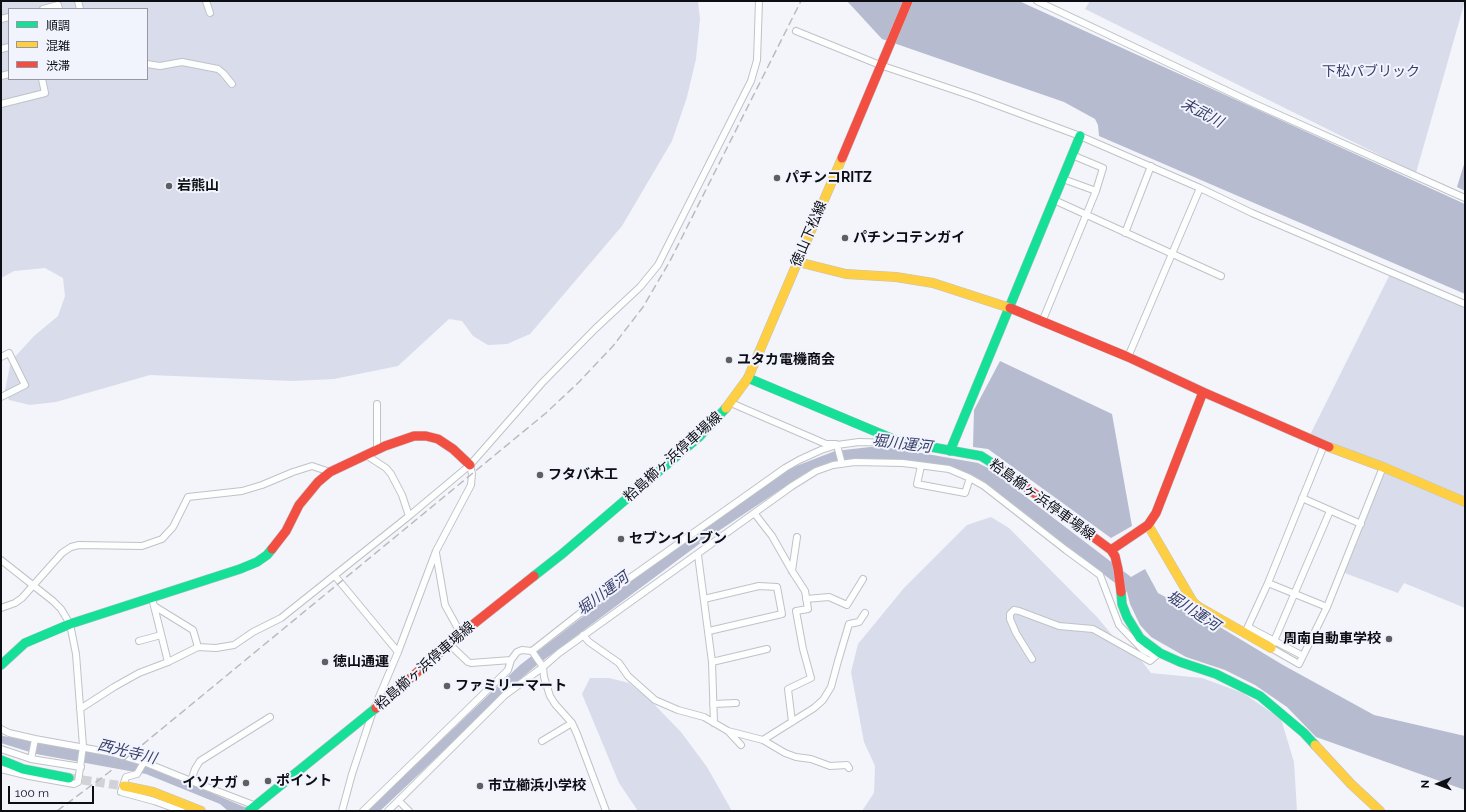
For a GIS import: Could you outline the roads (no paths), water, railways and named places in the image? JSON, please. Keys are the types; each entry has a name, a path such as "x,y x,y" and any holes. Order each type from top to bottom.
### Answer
{"street":[{"path":"206,1 210,13"},
{"path":"80,710 128,679 146,670 168,662 198,647 216,648 234,645 253,632 281,618 335,576 470,465 542,383 595,329 640,287 658,265 735,114 753,75 757,60 759,1"},
{"name":"徳山下松線","path":"748,378 908,1"},
{"path":"1037,1 1255,104 1465,198"},
{"path":"47,8 58,5 59,8"},
{"path":"796,31 880,65 975,97 1080,136 1465,304"},
{"path":"148,64 160,66 182,62 218,70 223,73 232,84"},
{"path":"1,104 44,93 42,80"},
{"path":"950,451 1080,136"},
{"path":"1042,322 1096,191 1103,168 1072,155"},
{"path":"1125,233 1151,166"},
{"path":"1063,179 1096,191"},
{"path":"1128,357 1200,188"},
{"path":"1054,200 1221,276"},
{"path":"798,262 846,274 896,277 933,283 1010,308 1128,357 1203,392 1324,445 1384,466 1465,502"},
{"path":"1,357 9,353 25,385 1,397"},
{"name":"粭島櫛ヶ浜停車場線","path":"253,808 373,711 461,634 562,554 699,437 731,403 748,378 898,441 981,456 1113,553"},
{"path":"1157,654 1140,638 1127,617 1122,604 1118,569 1113,553 1148,525 1156,513 1203,392"},
{"path":"731,403 826,444 838,446"},
{"path":"377,404 377,450"},
{"path":"1,665 25,643 70,624 153,602 256,562 266,555 286,531 299,505 309,492 330,472 398,440 414,436 426,436 438,440 453,449 470,465 472,474 471,485 436,551 398,652 373,711 352,774 342,811"},
{"path":"533,652 579,614 785,468 821,450 859,442 894,443 898,441"},
{"path":"1247,630 1268,583 1324,445"},
{"path":"838,446 841,462"},
{"path":"366,455 386,468 391,474 402,495 409,516"},
{"path":"388,811 505,695 542,665 698,555 792,486 816,471 841,462 879,462 903,463 949,469 984,486 1100,575 1119,625 1142,650 1216,674 1260,696 1304,733 1351,784 1380,811"},
{"path":"1,608 15,603 22,598 62,553 71,547 79,545 142,546 162,539 173,527 188,497 242,491 312,466 330,472"},
{"path":"921,466 917,484 965,493 970,478"},
{"path":"1148,525 1193,602 1199,607 1273,644 1299,664 1327,607 1384,466"},
{"path":"1302,498 1361,524"},
{"path":"1273,644 1330,511"},
{"path":"755,514 772,536 805,591 808,609 796,611 803,649 811,678 788,689 792,722"},
{"path":"792,571 797,537"},
{"path":"436,551 445,605 461,634"},
{"path":"698,555 712,662 714,722"},
{"path":"1,560 53,600 61,609 70,624 76,654 82,746 81,767 78,782 74,784 29,776 1,769"},
{"path":"335,576 398,652"},
{"path":"806,599 829,598 847,605 863,578"},
{"path":"1268,583 1327,607"},
{"path":"704,599 759,586 777,587 782,614 709,631"},
{"path":"153,602 168,662"},
{"path":"153,602 193,630 198,647"},
{"path":"1032,658 1016,633 1010,619 1010,614 1014,610 1058,626 1093,629 1150,661 1157,654"},
{"path":"763,740 814,708 823,700 831,687 849,624 860,622 865,613"},
{"path":"139,641 161,635"},
{"path":"583,635 589,642 619,663 628,676 655,700 678,710 698,714 714,722 728,731 741,745"},
{"path":"449,644 468,662 471,663 511,660"},
{"path":"712,662 767,649"},
{"path":"363,811 508,670 511,660 517,652 522,650 533,652 542,665 550,696 572,723 578,734 606,811"},
{"path":"713,704 736,703"},
{"path":"191,781 195,769 200,761 270,717"},
{"path":"542,741 572,723"},
{"path":"1,729 9,733 82,746 144,762 253,808"},
{"path":"728,731 763,740 785,753 796,757 811,759 830,766 847,764 849,768"},
{"path":"31,760 36,739"},
{"path":"1,749 31,760 81,767"},
{"path":"1,760 23,769 69,778"},
{"path":"144,762 137,774 126,777 121,792 154,801 182,811"},
{"path":"124,786 153,792 201,811"},
{"path":"399,801 409,811"}],"water":[{"name":"末武川","path":"847,1 1019,1 1465,204 1465,294 1099,136 1098,125 1095,119 1064,102 882,39"},
{"path":"1465,161 1465,191 1457,187"},
{"path":"1000,361 1112,414 1132,526 1111,538 988,449 973,447 974,410"},
{"path":"870,447 893,448 978,463 988,468 1131,577 1145,569 1158,593 1210,621 1283,665 1374,715 1465,736 1465,790 1316,737 1287,707 1255,685 1225,670 1186,657 1151,637 1140,625 1130,604 1127,592 984,482 968,473 950,468 898,460 856,459 836,461 804,474 702,542 537,665 512,686 380,811 367,811 520,665 615,592 791,468 835,451"},
{"path":"1,734 3,736 104,754 158,770 256,811 228,811 220,804 146,774 36,754 1,743"}],"tunnel":[{"path":"69,778 124,786"}],"railway":[{"path":"57,811 108,773 546,413 579,382 613,346 643,307 670,261 801,1"}],"place":[{"name":"パチンコRITZ","path":"777,178"},
{"name":"岩熊山","path":"169,186"},
{"name":"パチンコテンガイ","path":"845,238"},
{"name":"ユタカ電機商会","path":"729,360"},
{"name":"フタバ木工","path":"540,475"},
{"name":"セブンイレブン","path":"621,539"},
{"name":"周南自動車学校","path":"1389,639"},
{"name":"徳山通運","path":"325,662"},
{"name":"ファミリーマート","path":"447,686"},
{"name":"ポイント","path":"268,781"},
{"name":"イソナガ","path":"246,783"},
{"name":"市立櫛浜小学校","path":"480,786"}],"park label":[{"name":"下松パブリック","path":"1371,72"}],"water label":[{"name":"堀川運河","path":"902,444"},
{"name":"堀川運河","path":"603,594"},
{"name":"堀川運河","path":"1193,611"},
{"name":"西光寺川","path":"127,752"}]}
